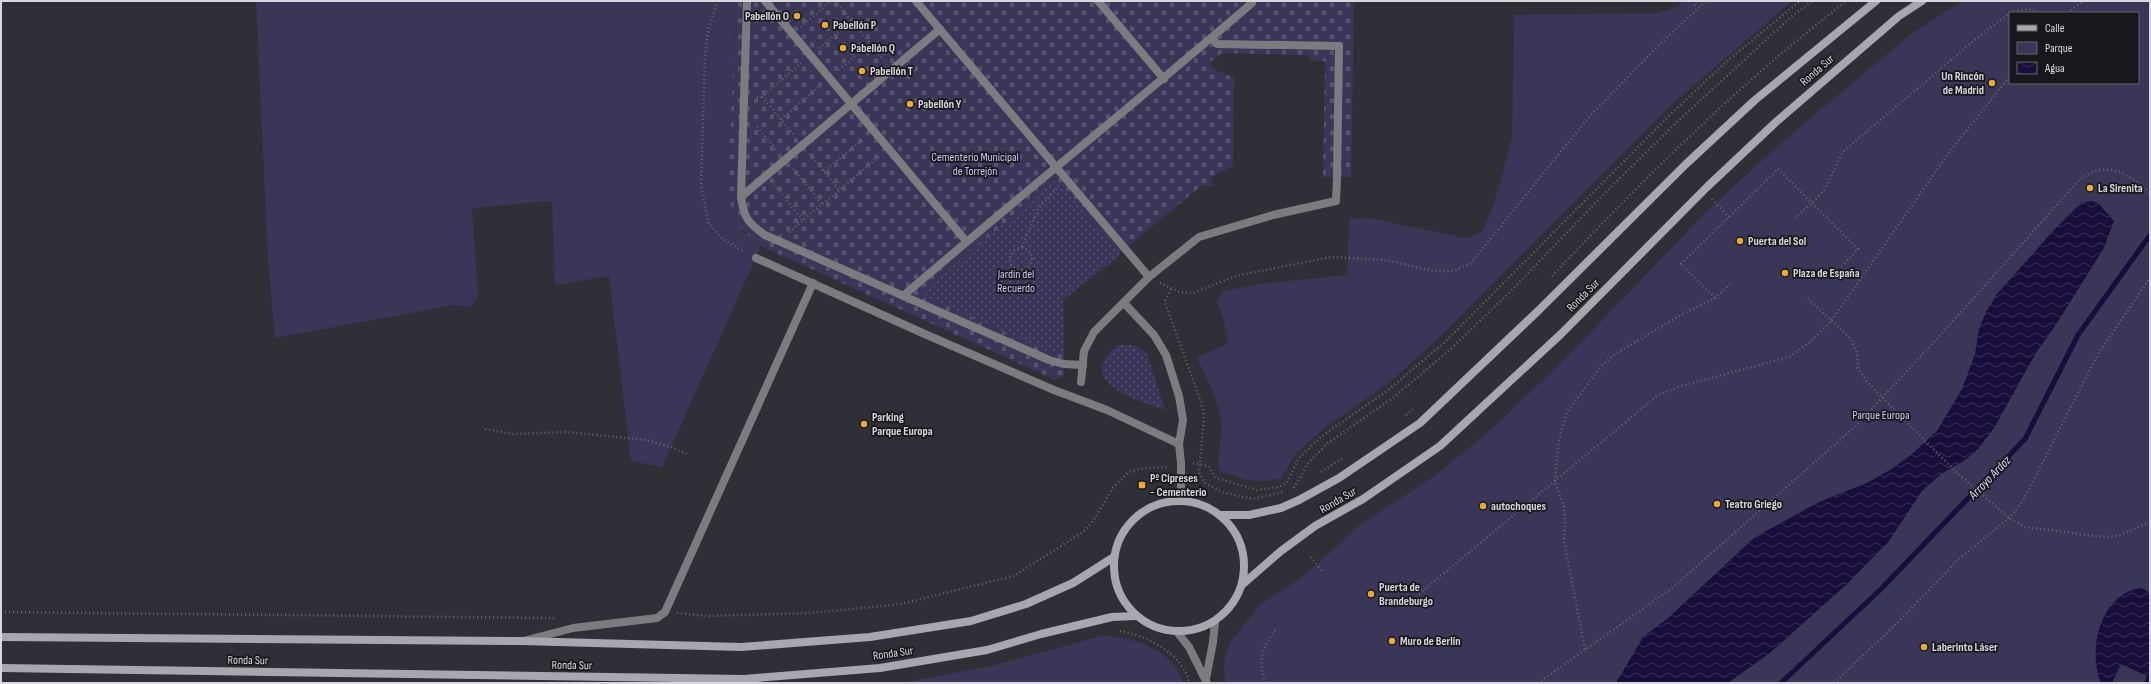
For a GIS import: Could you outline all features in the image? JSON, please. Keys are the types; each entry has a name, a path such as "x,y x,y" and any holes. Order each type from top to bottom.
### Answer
{"main road":[{"name":"Ronda Sur","path":"1220,515 1249,515 1281,508 1293,503 1339,478 1420,423 1538,311 1686,164 1754,100 1876,1"},
{"name":"Ronda Sur","path":"1243,584 1281,550 1315,526 1363,499 1440,446 1561,334 1708,186 1776,122 1899,16 1922,1"},
{"name":"Ronda Sur","path":"1181,500 1202,504 1220,515 1237,534 1245,558 1243,584 1233,606 1215,622 1197,630 1177,632 1155,628 1136,616 1122,599 1115,579 1114,557 1120,539 1135,518 1145,510 1162,503 1181,500"},
{"name":"Ronda Sur","path":"1,637 521,641 740,647 870,637 971,621 1026,604 1073,583 1114,557"},
{"name":"Ronda Sur","path":"1,668 744,680 880,668 987,650 1041,634 1105,619 1136,616"}],"street":[{"path":"747,1 741,197 744,213 751,225 765,235 783,244 1049,360 1064,364 1083,365"},
{"path":"765,1 966,241"},
{"path":"916,1 1149,277"},
{"path":"1098,1 1164,79"},
{"path":"903,296 966,241 1164,79 1252,3"},
{"path":"741,197 940,29"},
{"path":"1081,382 1084,351 1094,332 1149,277 1199,237 1273,214 1336,201 1339,46 1217,44 1212,38"},
{"path":"756,258 1041,384 1107,410 1179,444"},
{"path":"521,641 573,628 657,618 665,612 813,283"},
{"path":"1124,303 1154,335 1166,355 1179,396 1183,420 1179,444 1181,463 1181,500"},
{"path":"1206,681 1215,622"},
{"path":"1177,632 1189,647 1206,681"}],"path":[{"path":"718,1 708,29 705,58 701,185 708,222 722,239 756,258"},
{"path":"793,34 831,1"},
{"path":"835,1 892,69"},
{"path":"1694,1 1695,10"},
{"path":"1149,277 1171,289 1180,292 1193,293 1236,276 1331,257 1385,260 1434,270 1453,271 1471,263 1588,118 1695,10 1706,1"},
{"path":"665,612 707,616 803,613 901,604 1014,576 1083,532 1093,521 1113,488 1129,472 1144,468 1166,468 1181,463 1200,463 1208,466 1216,478 1257,490 1278,487 1286,484 1299,458 1322,436 1387,391 1446,341 1672,113 1727,61 1800,1"},
{"path":"1304,482 1293,489 1309,462 1328,443 1394,397 1453,347 1512,290 1609,189 1678,121 1791,17 1812,1"},
{"path":"1549,280 1634,191 1754,77 1847,1"},
{"path":"2069,12 2082,1"},
{"path":"2011,12 2028,9 2038,12"},
{"path":"1795,218 1823,191 1830,180 1836,163 1844,152 1978,37 2009,14"},
{"path":"1419,594 1555,483 1658,395 1678,387 1789,357 1810,342 1831,320 1948,154 2009,77"},
{"path":"824,172 874,131"},
{"path":"783,244 787,234 888,148"},
{"path":"1715,298 1681,264 1778,169 1858,249 1842,266"},
{"path":"1538,683 1671,589 1857,425 1882,397 1911,369 2040,221 2090,171 2110,169 2124,172 2150,193"},
{"path":"766,176 803,220"},
{"path":"1022,247 1038,209 1052,192 1067,180"},
{"path":"1712,199 1729,217"},
{"path":"1022,247 1032,254 1032,260 1030,266 1019,270 1010,263 1009,257 1011,251 1022,247"},
{"path":"1834,683 1895,625 1957,561 2009,518 2023,501 2098,354 2150,278"},
{"path":"1585,649 1564,541 1566,523 1564,507 1555,483 1558,443 1567,412 1602,365 1636,341 1678,316 1715,298 1730,284"},
{"path":"1171,289 1165,301 1201,402 1204,416 1199,474 1206,483 1222,492 1253,498 1286,491"},
{"path":"1808,299 1851,339 1857,353 1858,368 1867,382 1955,471 2009,518 2025,527 2103,536 2118,536 2150,522"},
{"path":"1405,416 1416,407"},
{"path":"485,429 513,434 566,432 646,440 671,447 689,455"},
{"path":"1316,475 1349,454"},
{"path":"1311,557 1323,572"},
{"path":"1,612 556,618"},
{"path":"1265,683 1260,666 1265,644 1277,628"},
{"path":"1116,631 1136,636 1164,649 1179,661 1190,683"}],"green space":[{"path":"256,1 736,1 728,189 742,232 761,246 662,467 631,461 609,276 555,285 552,201 472,208 478,296 471,307 455,305 275,338 268,260"},
{"name":"Cementerio Municipal de Torrejón","path":"736,1 1354,1 1351,177 1323,177 1325,61 1310,61 1309,55 1222,53 1210,62 1213,69 1234,78 1233,166 1210,178 1214,186 1201,186 1063,300 1064,375 1056,380 761,246 741,228 731,208 728,189"},
{"path":"1682,1 1792,1 1672,104 1441,336 1390,382 1327,426 1296,453 1282,478 1257,481 1236,477 1219,470 1218,457 1222,426 1217,404 1197,358 1228,343 1223,317 1216,301 1223,291 1267,283 1347,275 1349,219 1368,218 1467,238 1482,231 1494,204 1512,138 1514,15 1656,13 1680,6"},
{"name":"Parque Europa","path":"1962,1 2150,1 2150,683 1225,683 1224,661 1230,642 1261,604 1295,582 1318,564 1357,527 1436,475 1494,427 1573,351 1707,211 1788,137 1911,34"},
{"name":"Jardín del Recuerdo","path":"1057,179 1120,255 1063,300 1064,354 1046,351 920,294"},
{"path":"1118,345 1134,345 1147,354 1165,410 1126,395 1114,388 1105,379 1102,369 1106,358"},
{"path":"1105,635 1129,639 1141,643 1162,654 1178,671 1183,683 900,683 992,666"}],"water":[{"path":"2091,201 2098,203 2114,221 2104,248 2055,326 2036,353 1994,428 1978,449 1965,460 1941,474 1922,491 1889,541 1848,583 1771,652 1728,683 1616,683 1643,637 1667,619 1755,537 1819,502 1869,482 1893,468 1911,455 1937,431 1962,389 1975,354 1979,329 1986,312 1997,294 2054,230 2081,203"},
{"path":"2142,588 2150,593 2150,682 2144,683 2147,676 2121,664 2112,683 2101,683 2097,669 2096,654 2097,639 2101,624 2107,611 2116,600 2128,592"}],"waterway":[{"name":"Arroyo Ardoz","path":"1781,683 1880,590 2025,439 2078,335 2150,235"}],"place":[{"name":"Pabellón O","path":"797,16"},
{"name":"Pabellón P","path":"825,25"},
{"name":"Pabellón Q","path":"843,48"},
{"name":"Pabellón T","path":"862,71"},
{"name":"Un Rincón de Madrid","path":"1992,83"},
{"name":"Pabellón Y","path":"910,104"},
{"name":"La Sirenita","path":"2090,188"},
{"name":"Puerta del Sol","path":"1740,241"},
{"name":"Plaza de España","path":"1785,273"},
{"name":"Parking Parque Europa","path":"864,424"},
{"name":"Pº Cipreses - Cementerio","path":"1142,485"},
{"name":"Teatro Griego","path":"1717,504"},
{"name":"autochoques","path":"1483,506"},
{"name":"Puerta de Brandeburgo","path":"1371,594"},
{"name":"Muro de Berlín","path":"1392,641"},
{"name":"Laberinto Láser","path":"1924,647"}]}
